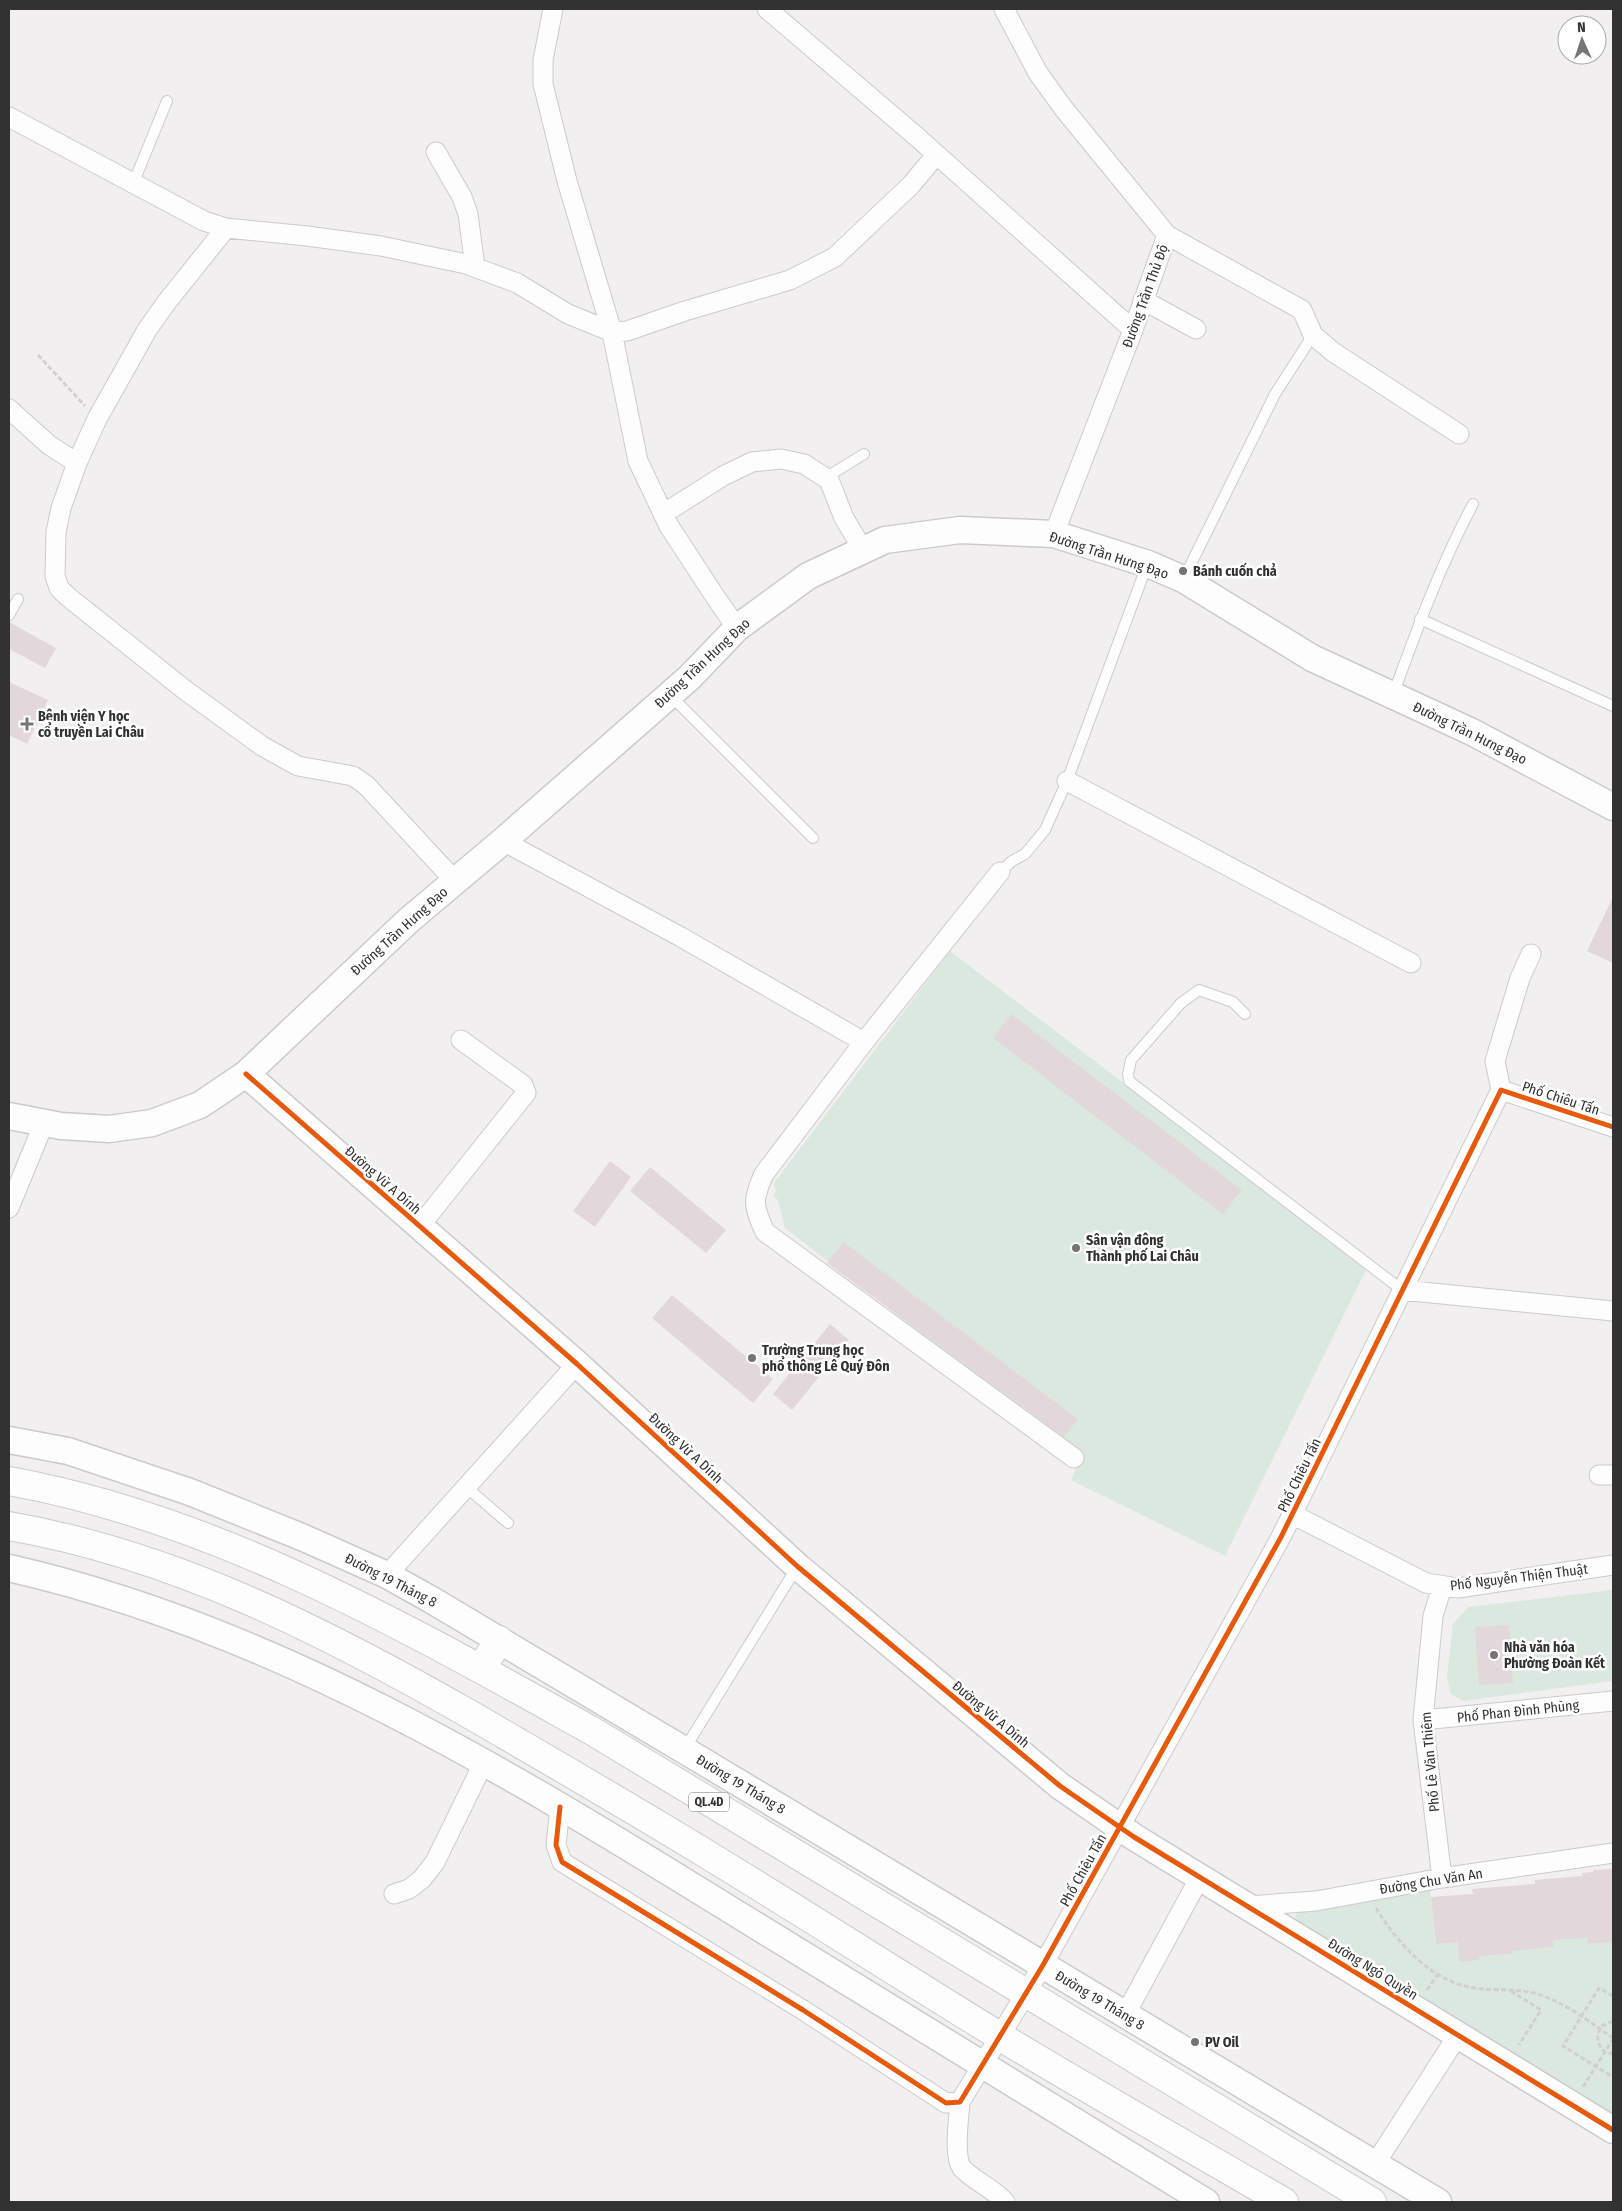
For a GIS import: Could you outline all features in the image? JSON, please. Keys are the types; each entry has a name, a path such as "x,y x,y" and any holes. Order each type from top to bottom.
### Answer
{"highway":[{"name":"QL.4D","path":"9,1480 112,1505 180,1527 238,1550 331,1591 481,1669 589,1728 1372,2202"},
{"path":"9,1526 45,1533 134,1556 223,1588 302,1624 390,1668 589,1783 807,1915 1001,2037 1284,2202"},
{"path":"481,1669 499,1640"}],"street":[{"path":"553,9 543,60 543,84 568,181 612,332 638,461 664,514 710,590 737,628"},
{"path":"767,9 936,154 1133,330"},
{"name":"Đường Trần Thủ Độ","path":"1004,9 1038,73 1058,102 1166,236 1133,330 1054,534"},
{"path":"9,117 184,212 226,228 372,245 476,267 517,283 568,314 612,332 627,332 686,311 790,280 835,257 912,185 936,154"},
{"path":"436,152 462,197 468,214 476,267"},
{"path":"226,228 166,303 148,330 97,419 77,463 56,532 54,562 55,576 59,588 185,690 262,746 298,766 353,776 366,785 455,881"},
{"path":"1166,236 1302,310 1313,335 1333,352 1460,434"},
{"path":"1143,300 1196,328"},
{"path":"9,409 49,445 77,463"},
{"path":"664,514 723,476 752,462 781,459 804,464 829,480 844,518 863,550"},
{"name":"Đường Trần Hưng Đạo","path":"9,1116 61,1126 109,1129 152,1123 200,1105 246,1074 409,920 503,841 690,677 737,628 808,576 885,540 960,530 1054,534 1148,564 1183,579 1312,658 1472,732 1613,807"},
{"path":"1067,781 1410,963"},
{"path":"503,841 681,937 864,1042"},
{"path":"1000,872 864,1042 764,1174 755,1193 756,1213 765,1232 1074,1458"},
{"path":"1501,1090 1495,1061 1520,978 1531,954"},
{"path":"419,1227 526,1093 524,1084 460,1040"},
{"name":"Đường Vừ A Dính","path":"246,1074 577,1364 797,1566 1060,1786 1120,1827"},
{"name":"Phố Chiêu Tấn","path":"960,2102 1026,1994 1292,1514 1501,1090 1613,1127"},
{"path":"9,1208 44,1123"},
{"path":"1402,1290 1613,1311"},
{"path":"387,1575 465,1486 577,1364"},
{"name":"Đường 19 Tháng 8","path":"9,1440 68,1451 163,1482 256,1517 387,1575 684,1750 1438,2202"},
{"name":"Phố Nguyễn Thiện Thuật","path":"1292,1514 1426,1583 1442,1587 1458,1588 1613,1565"},
{"path":"9,1568 125,1599 174,1616 302,1669 375,1703 484,1762 560,1807 1206,2202"},
{"name":"Phố Lê Văn Thiêm","path":"1442,1587 1434,1616 1423,1720 1442,1878"},
{"name":"Phố Phan Đình Phùng","path":"1423,1720 1613,1701"},
{"path":"394,1894 409,1889 422,1879 435,1862 484,1762"},
{"path":"560,1807 556,1845 562,1862 803,2010 946,2103 960,2102 957,2157 962,2168 997,2193 1005,2202"},
{"name":"Đường Ngô Quyền","path":"1120,1827 1613,2130"},
{"name":"Đường Chu Văn An","path":"1248,1906 1316,1901 1442,1878 1613,1853"},
{"path":"1125,2015 1200,1877"},
{"path":"1375,2164 1458,2035"}],"lane":[{"path":"133,184 166,101"},
{"path":"1183,579 1275,394 1313,335"},
{"path":"825,478 864,454"},
{"path":"1393,696 1420,619 1448,550 1473,504"},
{"path":"1000,872 1012,861 1025,854 1044,830 1067,781 1148,564"},
{"path":"9,615 18,599"},
{"path":"1420,619 1613,706"},
{"path":"669,694 813,838"},
{"path":"1245,1014 1233,1002 1199,990 1181,1003 1131,1060 1128,1074 1129,1081 1402,1290"},
{"path":"465,1486 508,1523"},
{"path":"684,1750 797,1566"}],"path":[{"path":"38,355 97,419"},
{"path":"1373,1902 1404,1945 1438,1974 1469,1987 1509,1990 1542,1996 1600,2029 1613,2039 1582,2088"},
{"path":"1423,1997 1438,1974"},
{"path":"1613,1996 1599,1988 1562,2046 1613,2078"},
{"path":"1509,1990 1541,2010 1518,2047"},
{"path":"1613,2021 1606,2023 1600,2029 1598,2040 1605,2052 1613,2054"}],"shaded area":[{"name":"Sân vận động Thành phố Lai Châu","path":"950,951 1367,1268 1225,1556 1071,1480 1081,1457 785,1228 778,1200 773,1196 776,1191 774,1183"},
{"path":"1613,1590 1613,1681 1463,1701 1451,1694 1447,1677 1453,1624 1468,1607"},
{"path":"1430,1890 1436,1944 1458,1942 1460,1962 1478,1948 1496,1955 1512,1954 1510,1921 1537,1906 1540,1948 1554,1947 1553,1940 1569,1939 1569,1928 1586,1927 1587,1944 1613,1942 1613,2121 1300,1925 1295,1916 1298,1911 1313,1907"}],"building":[{"path":"9,622 56,648 45,668 9,649"},
{"path":"9,682 48,700 27,744 9,735"},
{"path":"1613,897 1613,963 1587,951"},
{"path":"1011,1014 1242,1190 1223,1214 993,1038"},
{"path":"610,1161 631,1177 595,1227 573,1211"},
{"path":"650,1167 726,1230 706,1253 630,1191"},
{"path":"843,1242 1078,1419 1064,1437 827,1263"},
{"path":"672,1295 773,1379 753,1403 652,1318"},
{"path":"830,1324 849,1340 792,1410 773,1394"},
{"name":"Nhà văn hóa Phường Đoàn Kết","path":"1509,1625 1513,1683 1479,1685 1475,1627"},
{"path":"1613,1869 1613,1942 1587,1944 1587,1938 1553,1940 1554,1947 1512,1951 1512,1954 1479,1956 1479,1960 1459,1962 1458,1942 1436,1944 1431,1897 1473,1894 1472,1889 1535,1884 1535,1880 1582,1876 1582,1873 1593,1872 1593,1870"}],"cycle path":[{"path":"246,1074 577,1364 797,1566 1060,1786 1134,1837 1613,2130"},
{"path":"560,1807 556,1845 562,1862 803,2010 946,2103 960,2102 1043,1965 1281,1537 1501,1090 1613,1127"}],"place":[{"name":"Bánh cuốn chả","path":"1183,571"},
{"name":"Bệnh viện Y học cổ truyền Lai Châu","path":"27,724"},
{"name":"Sân vận động Thành phố Lai Châu","path":"1076,1248"},
{"name":"Trường Trung học phổ thông Lê Quý Đôn","path":"752,1358"},
{"name":"Nhà văn hóa Phường Đoàn Kết","path":"1494,1655"},
{"name":"PV Oil","path":"1195,2042"}]}
